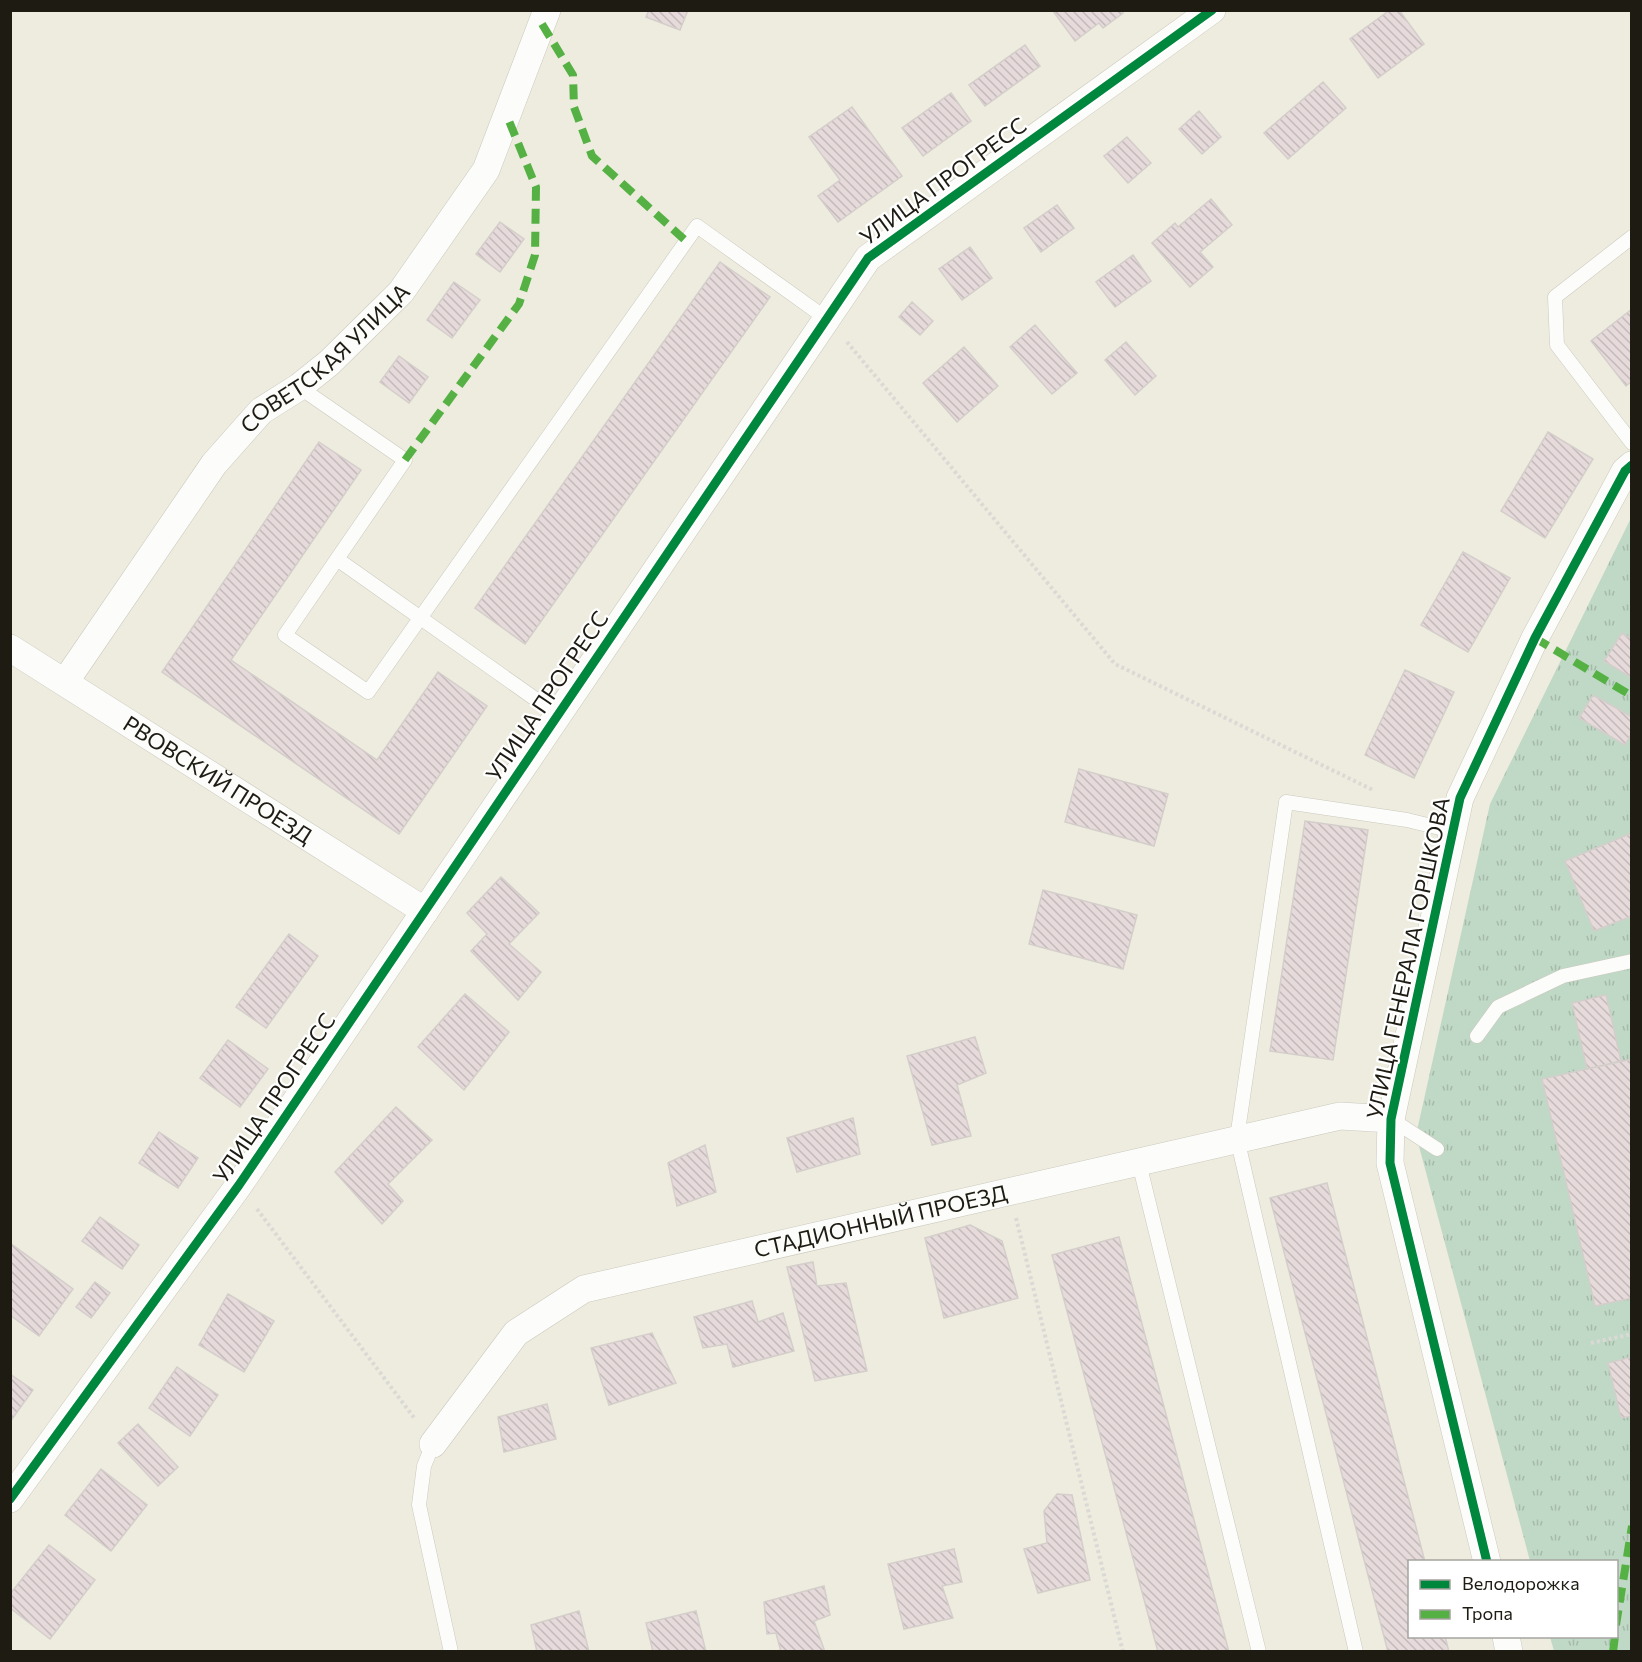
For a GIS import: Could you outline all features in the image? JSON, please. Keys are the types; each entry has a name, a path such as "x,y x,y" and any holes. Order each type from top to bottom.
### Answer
{"street":[{"name":"СОВЕТСКАЯ УЛИЦА","path":"65,682 214,464 261,411 299,387 329,363 401,292 486,170 547,10"},
{"name":"УЛИЦА ПРОГРЕСС","path":"10,1499 239,1185 868,258 1212,10"},
{"name":"УЛИЦА ГЕНЕРАЛА ГОРШКОВА","path":"1487,1560 1390,1163 1391,1119 1460,798 1535,638 1625,471 1632,465"},
{"name":"РВОВСКИЙ ПРОЕЗД","path":"10,648 425,911"},
{"name":"СТАДИОННЫЙ ПРОЕЗД","path":"433,1444 516,1333 584,1289 1340,1116 1391,1119"}],"lane":[{"path":"299,387 405,460 285,635 368,692 420,615 697,226 827,319"},
{"path":"1632,237 1555,297 1557,345 1632,443"},
{"path":"337,559 420,615 558,715"},
{"path":"1356,1652 1237,1138 1286,802 1407,820 1452,831"},
{"path":"1477,1036 1498,1007 1563,976 1632,961"},
{"path":"1391,1119 1437,1149"},
{"path":"1139,1163 1259,1652"},
{"path":"433,1444 424,1466 419,1505 451,1652"}],"path":[{"path":"827,319 1115,664 1376,791"},
{"path":"239,1185 433,1444"},
{"path":"1009,1190 1123,1652"},
{"path":"1591,1343 1632,1334"}],"green space":[{"path":"1631,518 1631,1651 1554,1651 1550,1638 1618,1638 1618,1560 1530,1560 1416,1135 1490,804"}],"building":[{"path":"649,10 688,10 680,30 646,17"},
{"path":"1121,10 1123,13 1103,28 1099,23 1075,41 1053,11"},
{"path":"1390,10 1399,10 1424,44 1378,78 1350,39"},
{"path":"1025,45 1040,66 985,106 969,85"},
{"path":"1323,82 1346,108 1288,159 1264,133"},
{"path":"951,93 971,121 923,156 902,128"},
{"path":"852,107 902,176 838,222 818,196 840,180 809,137"},
{"path":"1199,111 1221,137 1202,154 1179,129"},
{"path":"1127,137 1151,163 1128,183 1104,156"},
{"path":"1211,199 1232,225 1200,252 1213,267 1190,287 1152,243 1175,223 1178,227"},
{"path":"1057,205 1074,228 1041,252 1024,228"},
{"path":"500,222 524,239 500,272 476,254"},
{"path":"970,247 992,278 962,300 939,269"},
{"path":"1133,255 1151,281 1115,307 1096,282"},
{"path":"720,262 770,297 525,644 475,608"},
{"path":"454,282 480,300 452,338 427,320"},
{"path":"912,302 933,321 920,335 899,317"},
{"path":"1632,309 1632,381 1626,386 1591,341"},
{"path":"1035,325 1077,373 1052,394 1010,347"},
{"path":"1126,342 1156,376 1135,395 1105,360"},
{"path":"964,347 998,386 957,422 923,383"},
{"path":"399,356 428,377 409,403 380,382"},
{"path":"1548,432 1593,459 1545,538 1501,511"},
{"path":"319,442 361,470 231,660 377,760 438,672 487,706 399,834 162,672"},
{"path":"1463,552 1510,578 1468,652 1421,625"},
{"path":"1622,633 1632,639 1632,678 1604,661"},
{"path":"1405,670 1454,692 1414,778 1365,755"},
{"path":"1593,695 1632,717 1632,733 1625,745 1579,718"},
{"path":"1079,769 1168,794 1154,846 1065,822"},
{"path":"1305,821 1368,830 1333,1060 1270,1051"},
{"path":"1632,833 1632,916 1594,931 1565,861"},
{"path":"501,877 539,913 509,944 541,972 518,1000 471,951 487,934 467,913"},
{"path":"1043,890 1137,915 1123,969 1029,944"},
{"path":"289,934 318,956 266,1028 236,1007"},
{"path":"465,994 509,1032 464,1090 418,1047"},
{"path":"1606,995 1621,1061 1587,1069 1572,1003"},
{"path":"975,1037 986,1073 957,1085 971,1136 932,1145 907,1056"},
{"path":"228,1040 268,1069 240,1107 200,1078"},
{"path":"1632,1059 1632,1298 1595,1306 1542,1079"},
{"path":"396,1107 432,1140 388,1184 403,1201 382,1224 335,1172"},
{"path":"853,1118 860,1154 797,1172 787,1138"},
{"path":"159,1132 198,1158 178,1188 139,1163"},
{"path":"705,1145 716,1192 677,1206 668,1163"},
{"path":"1327,1183 1424,1560 1408,1560 1408,1638 1446,1638 1449,1652 1388,1652 1270,1198"},
{"path":"100,1217 139,1245 122,1269 82,1241"},
{"path":"970,1225 1002,1241 1018,1298 944,1318 925,1238"},
{"path":"1119,1237 1229,1652 1158,1652 1052,1255"},
{"path":"10,1243 73,1289 39,1336 10,1315"},
{"path":"813,1262 817,1286 846,1283 867,1371 815,1381 787,1267"},
{"path":"95,1282 110,1293 91,1318 76,1307"},
{"path":"228,1294 274,1321 244,1372 199,1345"},
{"path":"752,1301 758,1322 783,1313 794,1351 733,1367 727,1344 703,1348 694,1317"},
{"path":"652,1333 676,1383 609,1405 591,1348"},
{"path":"1632,1357 1632,1416 1621,1418 1608,1363"},
{"path":"177,1367 218,1395 190,1436 149,1408"},
{"path":"10,1374 33,1390 10,1422"},
{"path":"547,1404 556,1439 504,1452 498,1417"},
{"path":"138,1424 178,1467 158,1486 118,1443"},
{"path":"101,1469 147,1505 111,1551 65,1515"},
{"path":"1057,1494 1072,1495 1090,1580 1038,1593 1024,1549 1047,1543 1044,1511"},
{"path":"49,1545 95,1580 50,1639 10,1608 10,1594"},
{"path":"954,1549 962,1582 942,1586 953,1618 904,1629 888,1564"},
{"path":"824,1586 830,1615 814,1621 825,1652 781,1652 776,1633 767,1634 764,1602"},
{"path":"579,1611 589,1652 537,1652 531,1625"},
{"path":"696,1611 706,1652 653,1652 646,1623"}],"marked path":[{"path":"542,24 573,75 574,107 592,156 686,241"},
{"path":"405,460 519,304 535,255 536,187 507,116"},
{"path":"1535,638 1632,696"},
{"path":"1618,1613 1632,1526"},
{"path":"1613,1652 1615,1638"}],"cycle path":[{"path":"10,1499 239,1185 868,258 1212,10"},
{"path":"1487,1560 1390,1163 1391,1119 1460,798 1535,638 1625,471 1632,465"}]}
